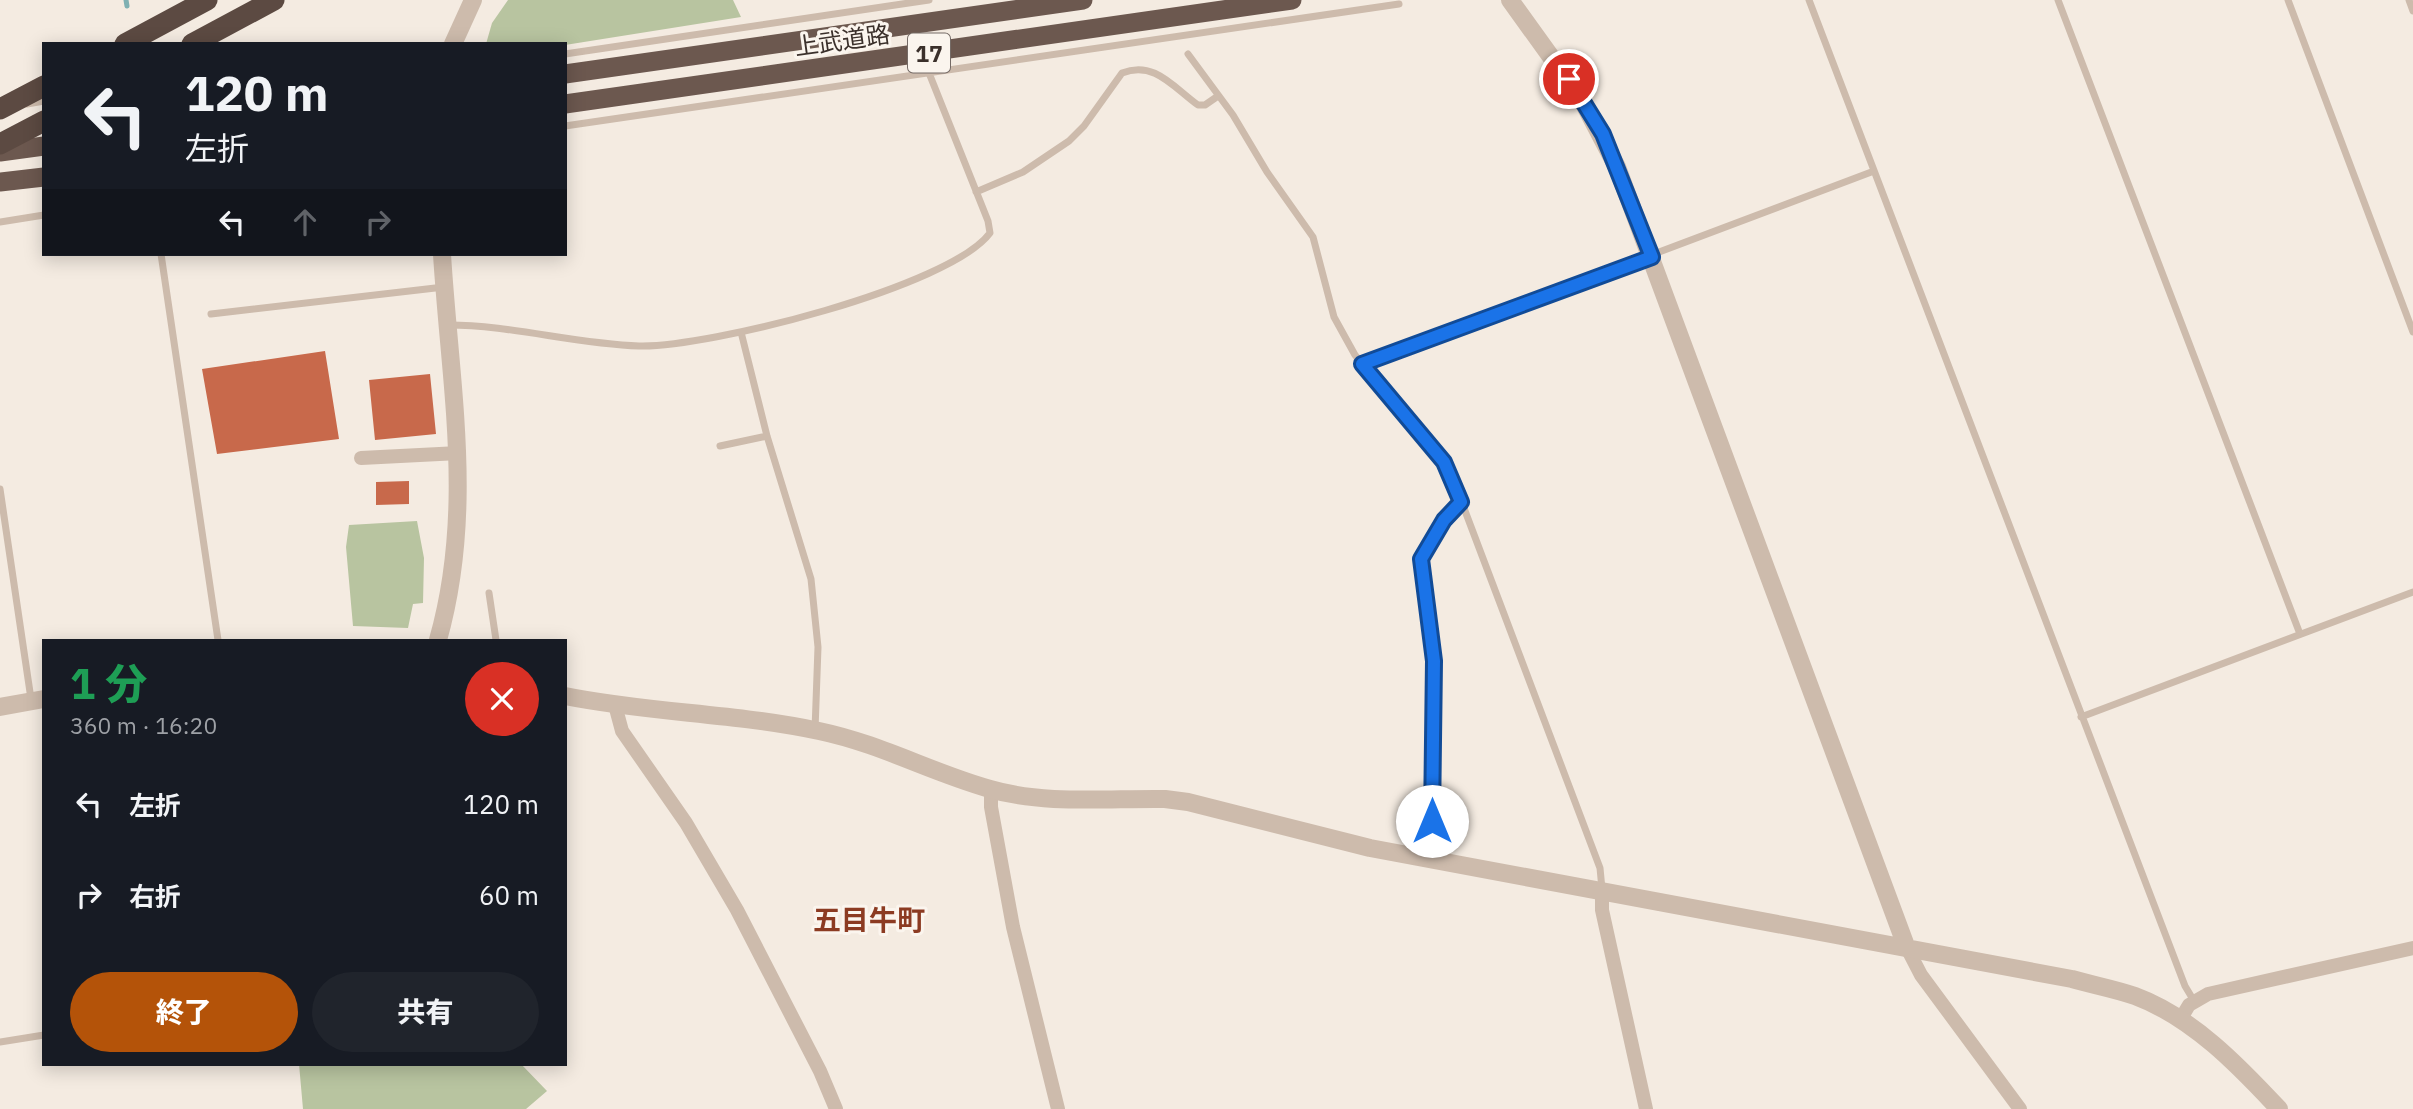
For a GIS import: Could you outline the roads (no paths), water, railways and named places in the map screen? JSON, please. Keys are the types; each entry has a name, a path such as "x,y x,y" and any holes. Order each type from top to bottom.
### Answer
{"highway":[{"path":"129,42 207,0"},
{"path":"196,42 274,0"},
{"name":"上武道路","path":"567,74 1083,0"},
{"name":"上武道路","path":"567,104 716,93 1292,0"},
{"path":"0,108 42,87"},
{"path":"1,150 42,122"},
{"path":"1,150 42,146"},
{"path":"0,182 42,177"}],"street":[{"path":"454,42 473,0"},
{"path":"1510,0 1555,58 1603,134 1652,257 1906,946 1921,975 2020,1109"},
{"path":"438,639 453,565 460,494 442,256"},
{"path":"361,458 459,453"},
{"path":"1432,860 1434,661 1421,559 1444,520 1461,502"},
{"path":"567,696 615,705 714,714 863,740 991,790 1038,797 1165,799 1188,802 1370,848 1602,894 1906,946 2072,979 2137,997 2180,1020 2236,1063 2279,1109"},
{"path":"0,707 37,700"},
{"path":"615,705 622,731 672,802 731,898 820,1071 836,1109"},
{"path":"991,790 991,807 1013,928 1058,1109"},
{"path":"1602,894 1602,910 1646,1109"},
{"path":"2180,1020 2194,1001 2218,992 2413,948"}],"lane":[{"path":"567,54 880,4 929,0"},
{"path":"1809,0 2081,717 2185,986 2194,1001"},
{"path":"2058,0 2300,634"},
{"path":"2288,0 2413,332"},
{"path":"2409,0 2413,11"},
{"path":"567,126 716,93 929,74 1399,4"},
{"path":"1232,9 1235,29"},
{"path":"633,44 635,65"},
{"path":"1188,54 1313,237 1334,317 1362,364 1444,462 1600,868 1602,894"},
{"path":"976,192 1050,157 1084,127 1122,73 1132,69 1145,68 1158,74 1198,105 1205,105 1218,96"},
{"path":"447,326 640,346 741,332 878,294 931,271 980,244 990,233 990,227 929,74"},
{"path":"0,108 42,102"},
{"path":"1362,364 1652,257 1874,171"},
{"path":"0,222 42,215"},
{"path":"161,256 218,639"},
{"path":"211,314 444,287"},
{"path":"741,332 767,436 811,579 818,647 815,730"},
{"path":"720,446 767,436"},
{"path":"0,489 37,700"},
{"path":"2081,717 2413,592"},
{"path":"489,593 496,639"},
{"path":"0,1042 42,1035"}],"waterway":[{"path":"126,0 127,6"}],"district":[{"name":"五目牛町","path":"869,919"}]}
